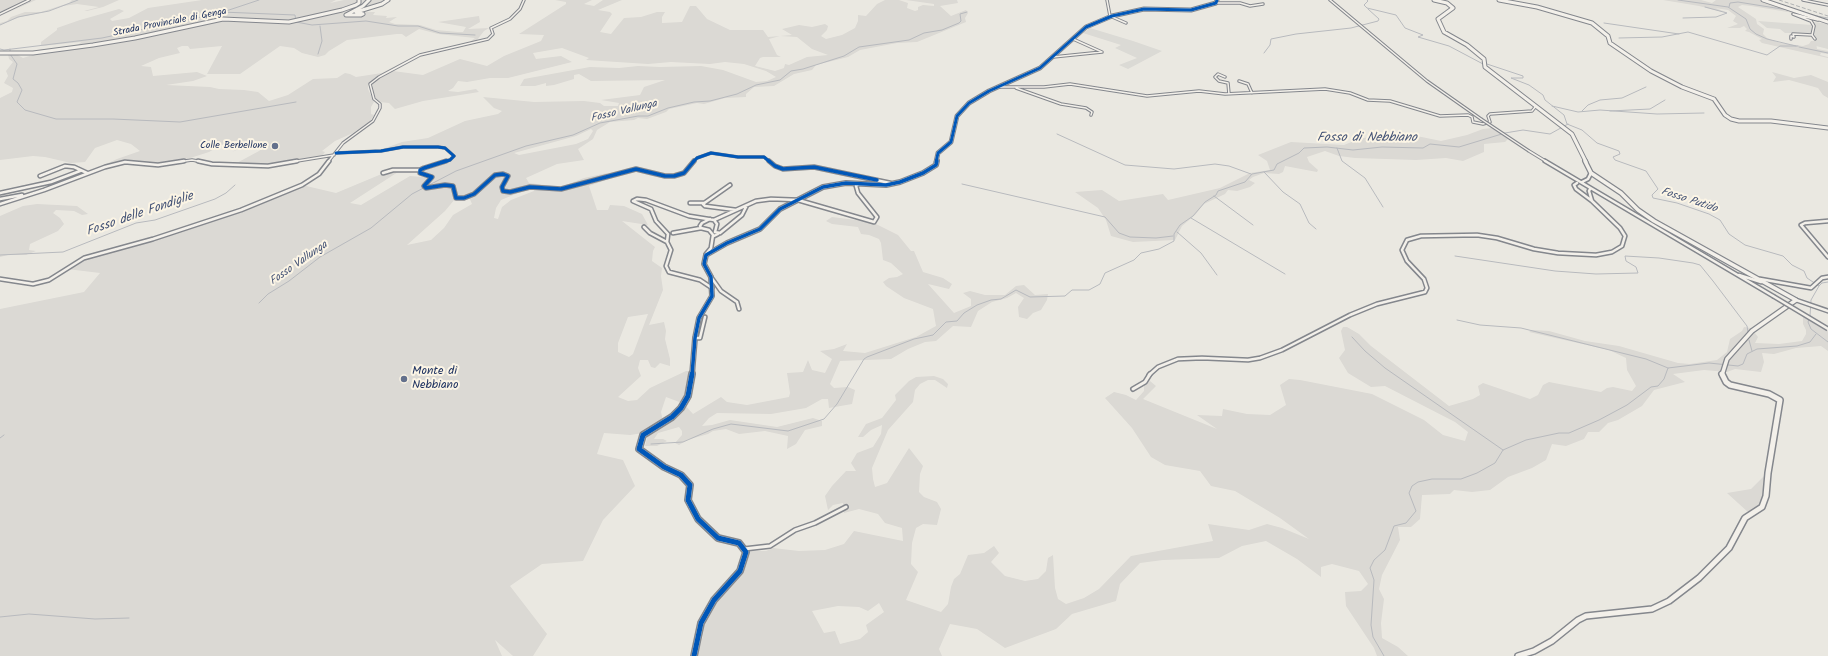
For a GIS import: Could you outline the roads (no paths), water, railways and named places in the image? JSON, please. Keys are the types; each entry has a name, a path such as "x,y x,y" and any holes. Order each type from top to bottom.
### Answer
{"street":[{"path":"0,14 29,0"},
{"name":"Strada Provinciale di Genga","path":"2,53 26,53 84,47 127,40 223,19 289,22 342,10 356,5 359,3 359,0"},
{"path":"369,0 363,6 346,14 361,16 363,14 356,12 382,4 388,0"},
{"path":"0,279 33,284 49,280 84,258 153,239 241,210 312,179 319,174 343,143 373,121 380,108 380,104 374,99 370,84 420,55 488,39 493,34 490,28 510,19 520,9 524,0"},
{"path":"1107,0 1110,17"},
{"path":"1330,0 1427,81 1529,151 1590,189 1737,274 1828,329"},
{"path":"1434,0 1447,3 1453,8 1438,19 1444,32 1467,45 1484,61 1485,67 1567,130 1575,138 1591,173 1621,193 1638,210 1654,221 1796,300 1828,311"},
{"path":"1499,0 1537,6 1574,19 1592,23 1608,36 1610,42 1651,72 1682,87 1714,99 1725,115 1731,120 1772,121 1828,128"},
{"path":"1763,0 1794,9 1828,23"},
{"path":"1803,0 1828,5"},
{"path":"706,255 727,243 760,229 780,209 828,186 846,183 886,185 893,184 923,173 936,165 938,153 951,142 957,116 969,103 997,87 1040,68 1086,27 1110,17 1144,9 1191,10 1217,1 1240,3 1250,6 1264,4"},
{"path":"1815,39 1812,35 1814,26 1811,22 1794,14 1828,23"},
{"path":"1110,17 1126,23"},
{"path":"1791,39 1791,36 1794,36 1793,34 1812,35"},
{"path":"1052,58 1102,52 1072,38"},
{"path":"1225,77 1218,74 1215,77 1219,81 1228,84 1229,94"},
{"path":"1239,81 1248,84 1252,93"},
{"path":"997,87 1044,87 1070,84 1141,95 1199,91 1229,94 1306,89 1339,90 1368,100 1390,101 1435,115 1468,116 1472,117 1473,122 1483,124 1490,122 1488,115 1490,114 1532,111 1536,106"},
{"path":"1014,87 1061,104 1086,108 1092,112 1091,115"},
{"path":"0,199 49,188 88,173 125,162 158,165 192,160 212,164 268,166 335,154 381,151 403,147 438,146 445,148 454,156 450,160 420,170 393,170 383,173"},
{"path":"420,170 420,173 432,177 425,187 445,185 453,186 456,198 464,198 474,194 489,179 495,175 503,174 508,176 502,187 503,191 510,192 530,187 562,189 636,169 665,176 674,176 684,173 697,158 711,153 738,157 764,157 774,166 783,169 814,167 829,169 893,184"},
{"path":"40,176 65,166 74,167 80,171 88,173"},
{"path":"0,193 45,183 80,171"},
{"path":"1582,182 1588,179 1591,173"},
{"path":"45,183 49,188"},
{"path":"1133,389 1145,382 1151,373 1158,367 1178,359 1202,358 1248,360 1260,358 1278,352 1350,315 1377,304 1425,292 1427,283 1407,261 1402,250 1407,240 1421,236 1477,234 1497,238 1534,249 1558,253 1591,255 1612,252 1622,246 1625,236 1620,228 1592,201 1576,189 1574,185 1577,183"},
{"path":"701,228 700,226 702,223 764,199 798,200 866,222 874,222 877,217 858,193 856,186 858,184"},
{"path":"690,203 705,203 730,185"},
{"path":"1590,189 1589,191 1592,201"},
{"path":"0,204 30,193"},
{"path":"712,288 700,280 669,272 666,266 671,250 667,242 668,234 656,221 651,209 633,201 637,199 646,200 688,216 713,220 717,224 715,232 719,233"},
{"path":"705,203 703,204 705,206 736,210"},
{"path":"713,236 716,236 742,215 747,205"},
{"path":"1828,222 1810,222 1801,225 1828,257"},
{"path":"644,227 650,233 667,242"},
{"path":"673,233 701,228 709,230 713,236 711,248 706,255 704,264 710,277 712,296 699,318 695,338 694,367 688,396 681,408 672,417 643,435 640,441 639,449 664,467 682,475 690,485 688,500 698,519 718,538 739,543 746,552 740,571 714,600 701,623 694,656"},
{"path":"1737,274 1763,282"},
{"path":"710,277 725,295 737,302 739,309"},
{"path":"1756,278 1790,283 1809,288 1822,278 1828,277"},
{"path":"1518,656 1534,651 1552,642 1578,620 1586,616 1652,609 1669,601 1699,578 1729,548 1745,518 1762,507 1766,496 1768,473 1780,400 1775,396 1730,385 1722,375 1724,366 1752,331 1796,300"},
{"path":"695,338 700,338 704,317"},
{"path":"743,549 770,546 795,530 815,523 846,507"}],"waterway":[{"path":"0,25 18,17 49,11 78,0"},
{"path":"223,12 259,0"},
{"name":"Fosso Putido","path":"1367,0 1368,1 1364,5 1367,8 1396,15 1405,28 1423,35 1418,37 1449,46 1483,64"},
{"path":"1678,0 1728,7 1746,19 1750,29 1756,34 1767,39 1796,46"},
{"path":"1729,7 1730,3 1738,2 1788,10"},
{"path":"1683,18 1716,17 1727,13 1705,7"},
{"path":"1264,53 1270,45 1271,39 1296,34 1351,28 1378,21 1379,19 1368,9"},
{"path":"221,12 295,15 296,22 312,25 366,21 398,26 418,26 440,33 475,35"},
{"name":"Fosso Vallunga","path":"259,303 268,294 289,281 320,257 371,228 412,194 456,171 526,146 573,135 600,123 638,116 648,116 668,108 694,102 710,101 737,94 756,85 780,80 791,71 803,69 844,56 859,47 909,40 924,33 942,30 959,23 961,21 960,14 967,12"},
{"path":"10,49 102,38 220,13"},
{"path":"1811,15 1828,18"},
{"path":"1604,23 1678,34"},
{"path":"318,54 322,41 320,26"},
{"path":"1678,34 1688,32 1767,55 1780,46 1796,46"},
{"path":"1619,38 1662,37 1678,34"},
{"path":"1799,47 1828,53"},
{"path":"0,49 10,49"},
{"path":"10,49 10,54 17,64 13,79 18,83 22,90 17,102 25,110 56,119 113,119 180,122 296,102"},
{"name":"Fosso Putido","path":"1487,64 1523,76 1523,78 1511,78 1529,85 1543,95 1545,100 1553,106"},
{"path":"1582,111 1588,105 1600,100 1622,98 1646,87"},
{"path":"1612,111 1650,109 1665,100"},
{"path":"1553,106 1578,112 1600,110 1612,111"},
{"name":"Fosso Putido","path":"1553,106 1564,115 1568,124"},
{"path":"1612,111 1657,114 1704,113"},
{"name":"Fosso di Nebbiano","path":"1337,148 1353,150 1382,147 1423,148 1430,144 1459,147 1505,133 1523,130 1550,134 1568,124"},
{"name":"Fosso Putido","path":"1568,124 1582,130 1597,143 1619,151 1620,154 1613,157 1615,160 1646,171 1658,189 1652,195 1653,198 1677,203 1709,214 1720,220 1729,234 1745,245 1783,256 1792,265 1804,271 1807,278 1819,286"},
{"path":"1057,134 1125,165 1174,169 1215,164 1229,166 1251,174"},
{"name":"Fosso di Nebbiano","path":"1214,196 1218,191 1245,182 1252,174 1274,170 1277,164 1299,153 1304,148 1337,148"},
{"path":"1337,148 1342,161 1365,178 1383,207"},
{"path":"1264,172 1283,192 1300,204 1309,223 1316,229"},
{"path":"962,184 1105,217 1119,233 1130,237 1156,238 1173,236"},
{"name":"Fosso delle Fondiglie","path":"0,255 63,252 136,223 155,220 215,199 226,193 235,185"},
{"name":"Fosso di Nebbiano","path":"651,444 683,442 713,429 731,424 788,431 824,419 837,404 864,359 867,357 914,339 933,335 946,322 957,321 964,313 977,305 991,300 1001,299 1016,290 1030,297 1065,296 1072,290 1089,290 1100,284 1105,273 1134,260 1141,253 1159,249 1174,241 1174,234 1180,225 1193,216 1205,202 1214,196"},
{"path":"1214,196 1253,225"},
{"path":"1191,218 1285,274"},
{"path":"1177,232 1201,253 1217,275"},
{"path":"1455,256 1555,271 1596,274 1638,273 1636,267 1626,261 1625,256 1659,258 1693,263 1700,265 1713,281 1747,326 1748,332"},
{"path":"1819,286 1822,283 1828,282"},
{"name":"Fosso Putido","path":"1810,316 1811,300 1819,286"},
{"name":"Fosso Putido","path":"1809,319 1808,322 1811,329 1828,342"},
{"path":"1457,320 1480,325 1521,328 1646,359 1668,368"},
{"path":"1668,368 1709,363 1738,366 1743,364 1747,354 1757,349 1797,346 1810,342 1816,334"},
{"path":"1352,337 1365,351 1385,368 1503,450"},
{"path":"1749,340 1752,351"},
{"path":"1503,450 1526,440 1559,433 1569,433 1599,420 1627,405 1651,387 1658,386 1664,379 1668,368"},
{"path":"0,438 4,435"},
{"path":"1384,656 1373,637 1371,625 1374,580 1370,568 1374,560 1385,550 1394,526 1406,523 1416,511 1409,493 1412,486 1418,482 1432,479 1461,479 1477,473 1495,463 1503,450"},
{"path":"0,617 29,614 95,619 129,618"}],"railway":[{"path":"1779,0 1828,16"}],"place":[{"name":"Colle Berbellone","path":"275,146"},
{"name":"Monte di Nebbiano","path":"404,379"}]}
